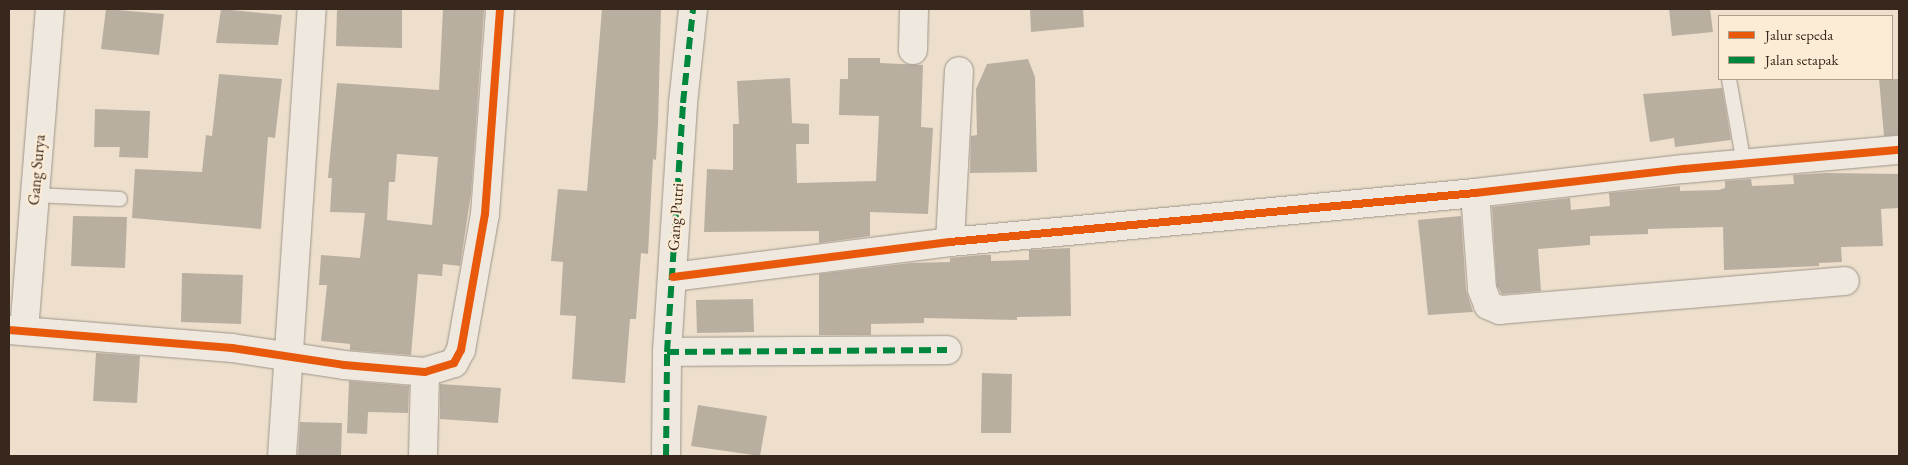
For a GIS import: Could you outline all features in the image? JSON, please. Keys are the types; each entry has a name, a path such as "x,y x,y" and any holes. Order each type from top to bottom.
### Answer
{"street":[{"name":"Gang Surya","path":"16,330 35,195 50,9"},
{"path":"282,456 287,356 312,9"},
{"path":"16,330 232,348 344,365 425,372 454,364 461,350 485,214 500,9"},
{"name":"Gang Putri","path":"666,456 667,352 683,103 693,9"},
{"path":"912,50 914,9"},
{"path":"950,242 959,71"},
{"path":"672,277 950,242 1476,193 1744,164 1899,150"},
{"path":"1476,193 1482,289 1488,305 1500,310 1845,282"},
{"path":"667,352 947,350"},
{"path":"423,456 425,372"}],"lane":[{"path":"1729,80 1744,164"},
{"path":"35,195 120,199"}],"building":[{"path":"106,9 164,14 159,55 101,49"},
{"path":"221,9 282,15 278,45 216,43"},
{"path":"337,9 402,9 402,48 336,46"},
{"path":"443,9 484,9 471,193 460,266 443,264 442,276 418,274 411,355 350,350 350,344 321,341 327,285 319,285 321,255 360,258 365,213 330,212 332,178 328,178 337,83 439,90","holes":["397,154 438,157 432,225 387,220 389,182 395,182"]},
{"path":"602,9 661,9 658,125 656,160 653,159 648,254 641,253 636,319 630,319 625,383 572,379 576,316 560,315 563,262 551,261 558,189 587,191"},
{"path":"1030,9 1083,9 1084,27 1031,32"},
{"path":"1669,9 1710,9 1713,32 1672,36"},
{"path":"848,58 880,58 880,63 923,65 921,127 933,128 928,214 870,212 870,236 819,243 819,231 704,232 707,169 733,170 733,124 739,124 737,81 790,78 792,123 809,124 809,144 796,144 797,183 876,181 879,116 839,115 840,79 848,79"},
{"path":"1028,59 1035,77 1037,172 970,173 971,136 977,135 976,89 987,64"},
{"path":"219,74 282,79 275,138 268,137 261,229 132,218 135,169 202,172 206,135 212,136"},
{"path":"1899,79 1899,135 1884,136 1879,80"},
{"path":"1722,88 1731,140 1675,147 1674,138 1650,142 1643,94"},
{"path":"95,109 150,111 148,158 119,157 120,147 94,147"},
{"path":"1826,173 1899,174 1899,208 1881,209 1883,246 1841,247 1842,262 1819,263 1819,266 1724,270 1723,227 1648,229 1648,234 1590,236 1590,245 1538,249 1541,291 1502,294 1497,286 1492,207 1570,198 1571,210 1610,206 1609,193 1680,186 1680,191 1719,190 1725,188 1725,181 1751,179 1752,186 1794,184 1793,175"},
{"path":"73,216 127,217 125,268 71,266"},
{"path":"1461,216 1466,290 1473,312 1428,315 1418,220"},
{"path":"1070,248 1071,316 1017,317 1017,320 924,318 924,323 871,324 871,335 819,335 819,274 911,263 950,262 950,258 982,255 991,255 991,261 1029,260 1029,250"},
{"path":"182,273 243,275 241,324 181,322"},
{"path":"753,299 754,332 697,333 696,300"},
{"path":"96,353 140,356 137,403 93,401"},
{"path":"982,373 1012,374 1011,433 981,433"},
{"path":"349,381 409,386 408,413 368,412 367,434 347,433"},
{"path":"440,384 501,388 498,423 440,419"},
{"path":"698,405 767,416 760,456 691,446"},
{"path":"300,422 342,423 341,456 298,456"}],"marked path":[{"path":"666,456 667,352 683,103 693,9"},
{"path":"667,352 947,350"}],"cycle path":[{"path":"9,330 232,348 344,365 425,372 454,363 461,350 485,214 500,9"},
{"path":"673,277 950,242 1475,193 1684,169 1899,150"}]}
